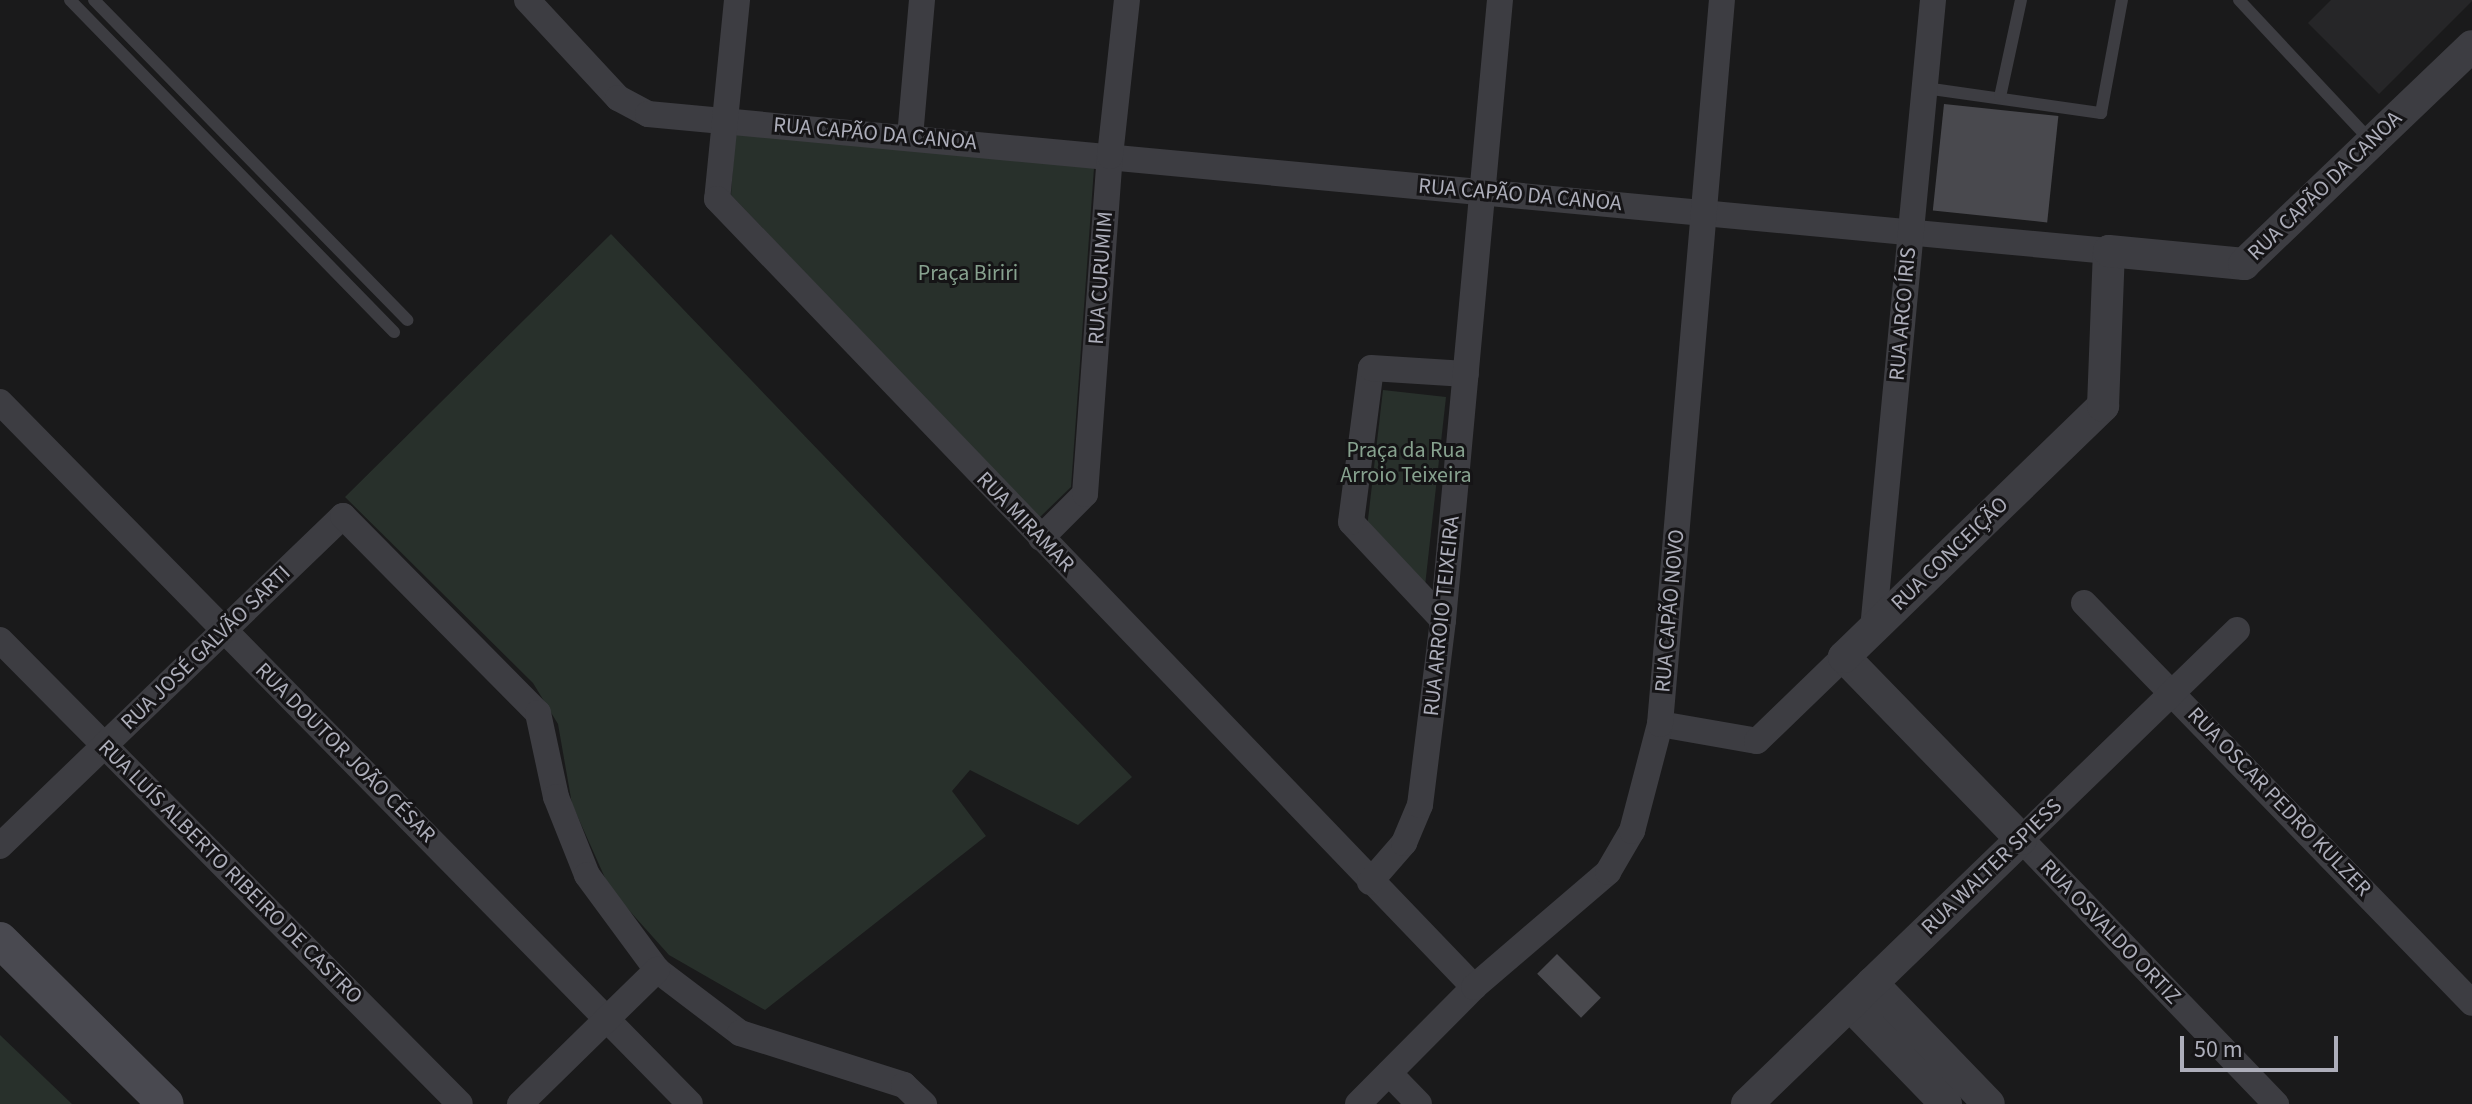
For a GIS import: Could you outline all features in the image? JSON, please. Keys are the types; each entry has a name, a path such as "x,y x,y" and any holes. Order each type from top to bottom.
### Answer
{"main road":[{"path":"0,940 166,1104"}],"street":[{"name":"RUA CAPÃO DA CANOA","path":"527,0 618,98 648,114 2244,264 2472,46"},
{"name":"RUA MIRAMAR","path":"737,0 717,199 1474,987"},
{"path":"910,137 922,0"},
{"name":"RUA CURUMIM","path":"1041,538 1085,494 1110,156 1127,0"},
{"name":"RUA ARROIO TEIXEIRA","path":"1370,882 1404,843 1420,805 1443,620 1500,0"},
{"name":"RUA CAPÃO NOVO","path":"1358,1104 1474,987 1608,872 1632,831 1660,724 1722,0"},
{"name":"RUA ARCO ÍRIS","path":"1873,629 1933,0"},
{"name":"RUA CONCEIÇÃO","path":"1660,724 1757,741 2103,406 2109,251"},
{"path":"1443,620 1351,522 1371,368 1466,374"},
{"name":"RUA DOUTOR JOÃO CÉSAR","path":"0,402 690,1104"},
{"name":"RUA JOSÉ GALVÃO SARTI","path":"0,846 343,516 538,713 556,797 587,875 657,970"},
{"name":"RUA OSCAR PEDRO KULZER","path":"2084,603 2472,1003"},
{"name":"RUA WALTER SPIESS","path":"1747,1104 2237,630"},
{"name":"RUA LUÍS ALBERTO RIBEIRO DE CASTRO","path":"0,640 460,1104"},
{"name":"RUA OSVALDO ORTIZ","path":"1844,657 2276,1104"},
{"path":"520,1104 657,970 740,1033 904,1085 924,1104"},
{"path":"1861,994 1946,1104"},
{"path":"1861,994 1989,1104"},
{"path":"1389,1073 1419,1104"}],"lane":[{"path":"70,0 394,332"},
{"path":"94,0 407,320"},
{"path":"2000,97 2021,0"},
{"path":"1925,88 2101,113 2122,0"},
{"path":"2239,0 2372,142"}],"shaded area":[{"path":"2331,0 2472,1 2379,94 2308,23"}],"green space":[{"name":"Praça Biriri","path":"735,134 1094,168 1071,487 1039,518 731,195"},
{"path":"611,234 1132,777 1078,825 970,770 952,791 986,836 765,1010 669,955 610,889 572,804 558,724 533,683 345,497"},
{"name":"Praça da Rua Arroio Teixeira","path":"1383,390 1446,397 1425,586 1367,528"},
{"path":"0,1035 72,1104 0,1104"}],"building":[{"path":"1944,104 2058,116 2047,222 1933,210"},
{"path":"1557,954 1601,998 1581,1018 1537,974"}]}
